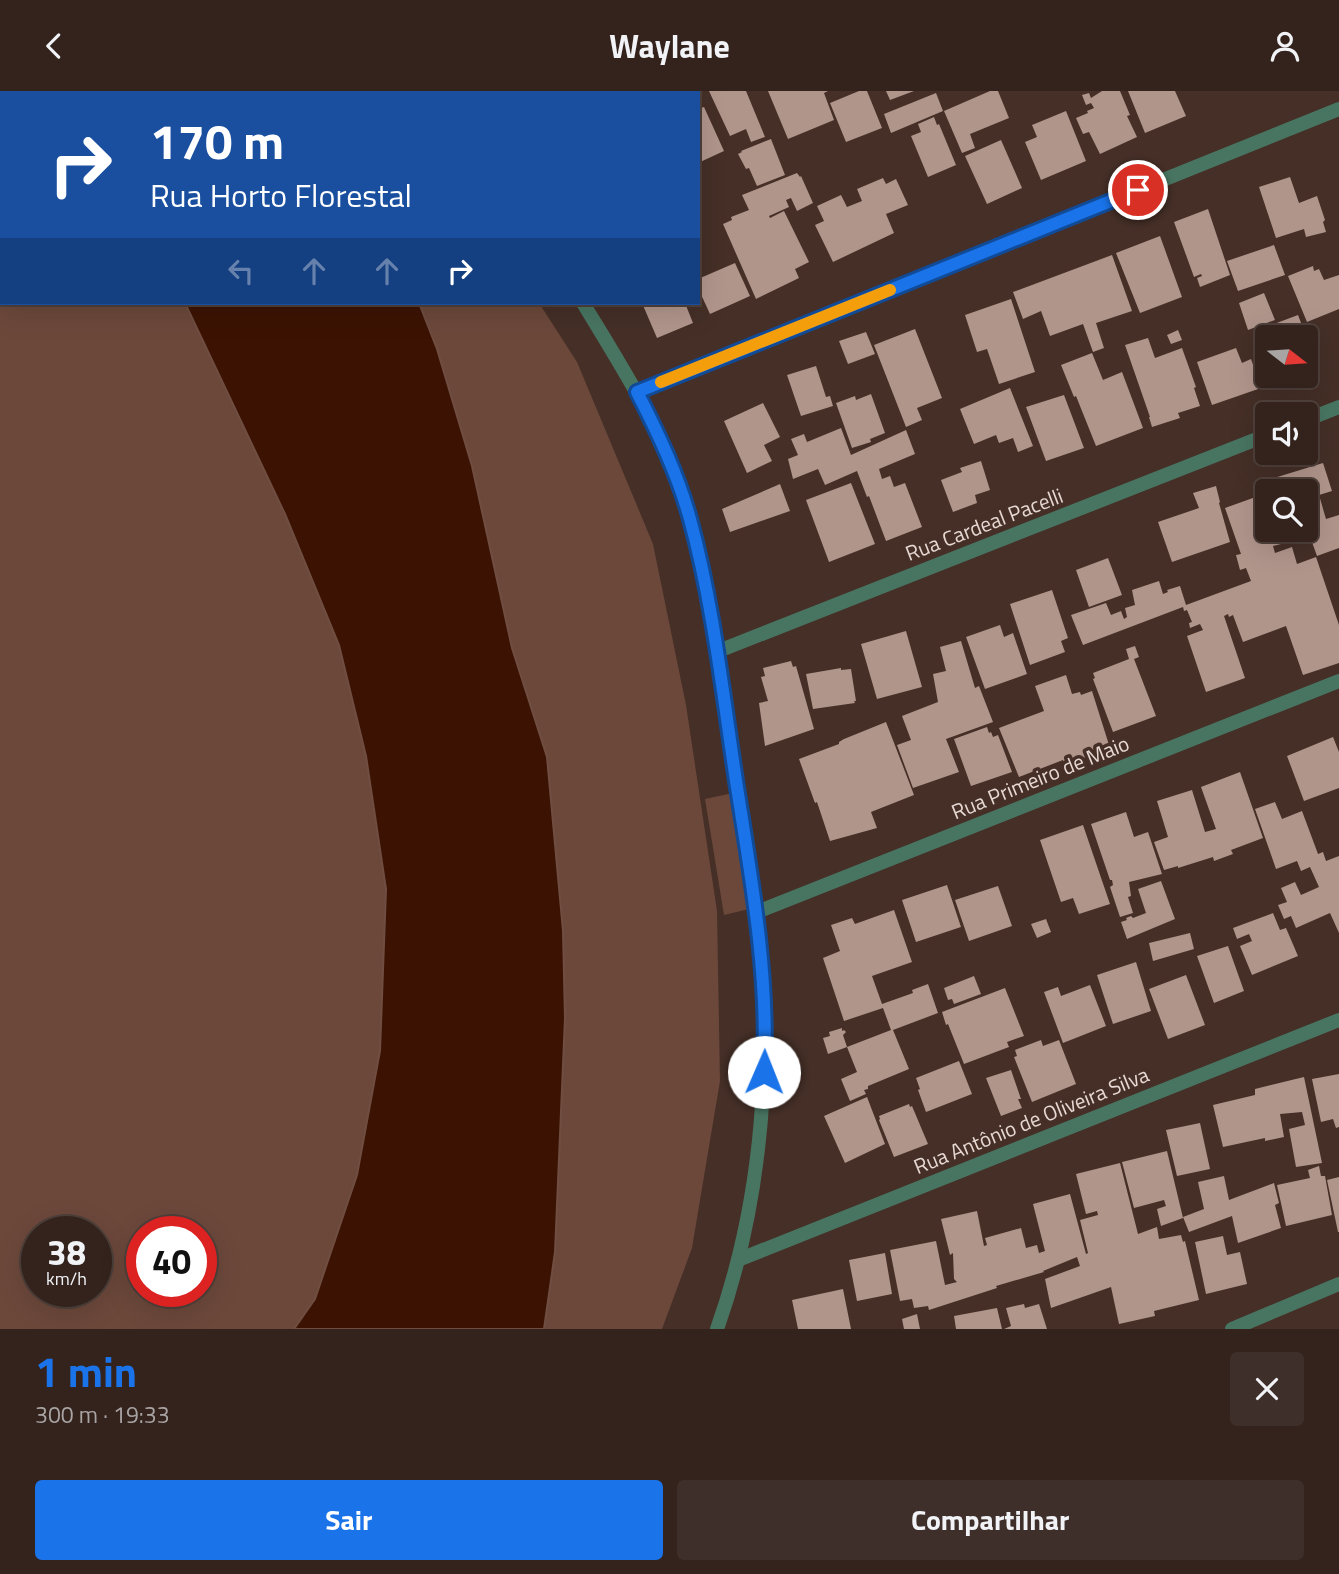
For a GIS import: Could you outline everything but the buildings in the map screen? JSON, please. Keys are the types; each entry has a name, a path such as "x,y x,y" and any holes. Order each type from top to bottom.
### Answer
{"street":[{"path":"637,392 1339,109"},
{"path":"584,305 637,392 657,431 690,519 716,652 757,912 764,1064 757,1154 738,1260 717,1329"},
{"path":"1318,415 1339,407"},
{"name":"Rua Cardeal Pacelli","path":"716,652 1255,440"},
{"name":"Rua Primeiro de Maio","path":"757,912 1339,681"},
{"name":"Rua Antônio de Oliveira Silva","path":"738,1260 1339,1020"},
{"path":"1232,1329 1339,1284"}],"shaded area":[{"path":"0,305 186,305 285,514 339,645 366,756 386,889 380,1051 357,1175 315,1299 294,1329 0,1329"},
{"path":"186,305 420,305 437,349 472,466 512,648 547,757 563,931 565,1018 555,1252 544,1329 294,1329 315,1299 357,1175 380,1051 386,889 366,756 339,645 285,514"},
{"path":"420,305 540,305 577,362 653,544 686,705 717,911 720,1081 692,1248 662,1329 544,1329 555,1252 565,1018 563,931 547,757 512,648 472,466 437,349"},
{"path":"733,793 749,909 724,915 705,799"}],"slow traffic":[{"path":"661,382 890,290"}],"route":[{"path":"764,1072 757,912 708,604 690,519 678,482 637,392 1138,190"}]}
